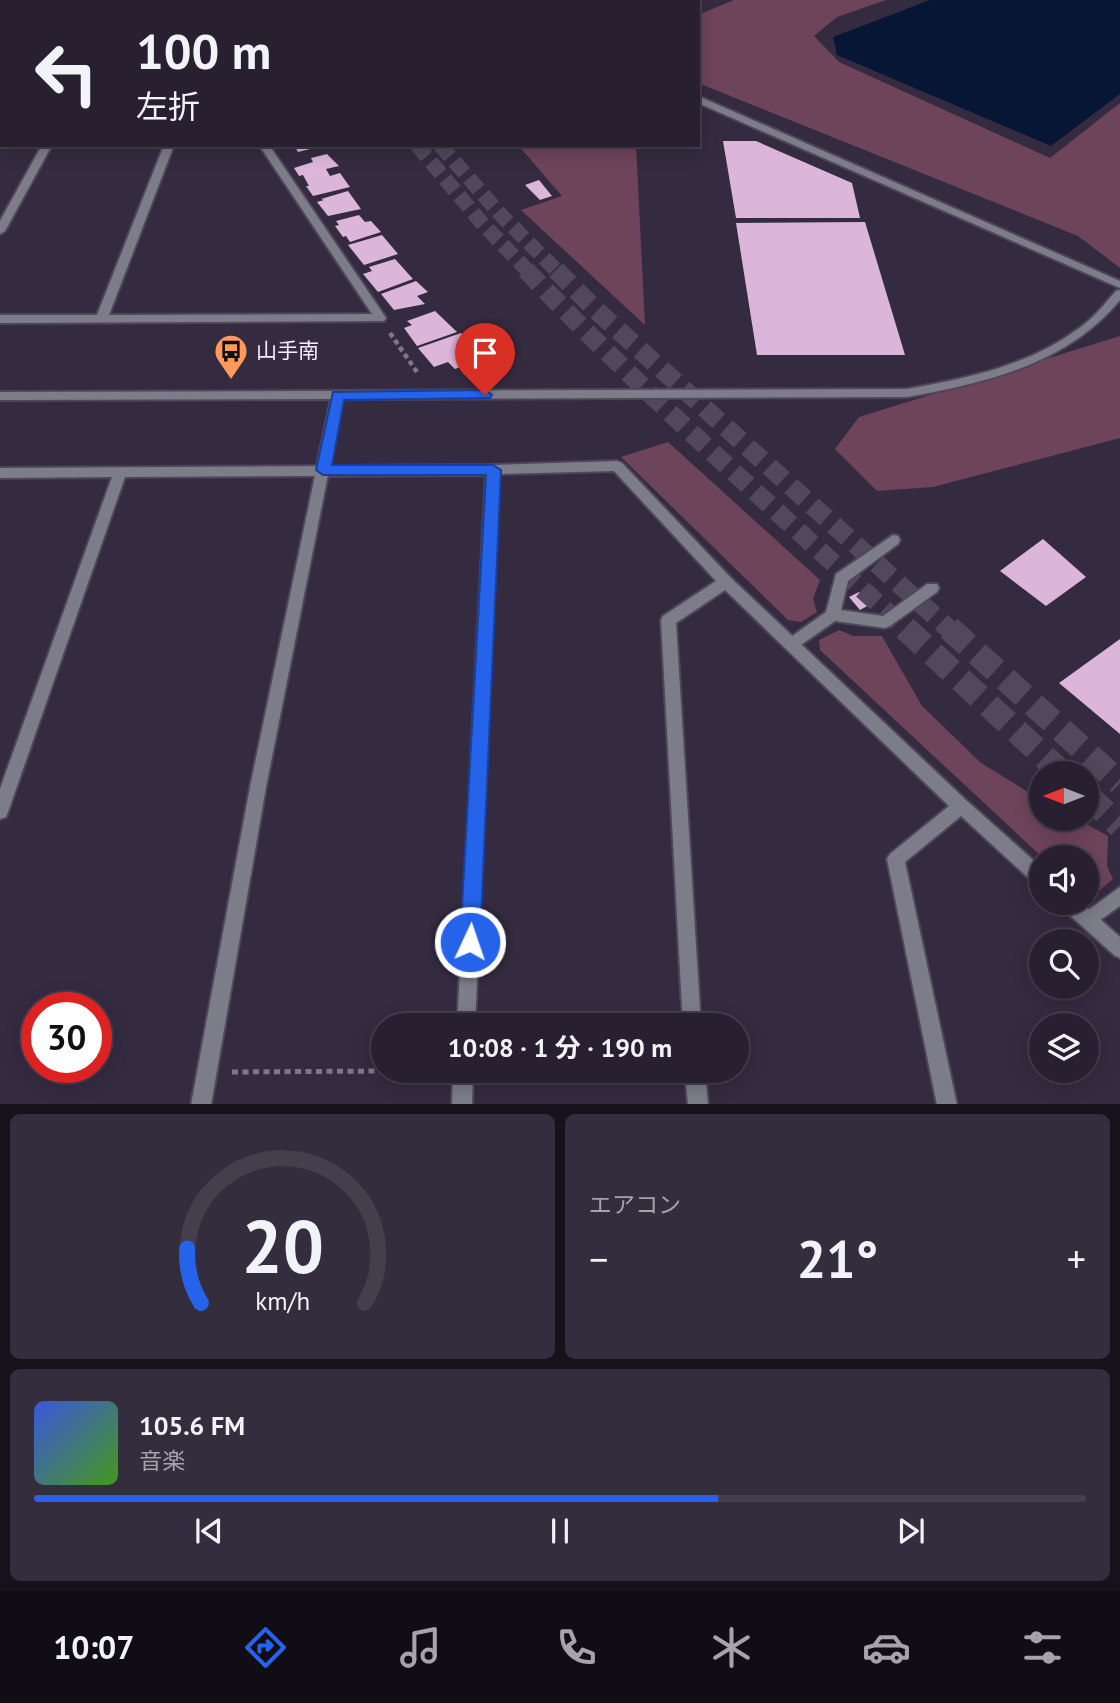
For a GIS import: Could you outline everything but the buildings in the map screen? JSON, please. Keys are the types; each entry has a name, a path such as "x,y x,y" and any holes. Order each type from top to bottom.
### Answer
{"street":[{"path":"700,100 1120,285"},
{"path":"0,230 46,147"},
{"path":"102,318 168,147"},
{"path":"265,147 380,318"},
{"path":"0,396 907,393 974,382 1055,350 1089,327 1120,293"},
{"path":"0,318 380,318"},
{"path":"201,1104 258,787 338,395"},
{"path":"0,473 493,470 617,466 726,582 1029,867"},
{"path":"467,1013 493,470"},
{"path":"0,812 120,472"},
{"path":"833,615 841,578 893,540"},
{"path":"691,1013 668,620 726,582"},
{"path":"793,643 833,615 886,621 932,588"},
{"path":"947,1104 896,859 961,806"},
{"path":"1089,920 1120,895"},
{"path":"1083,915 1120,949"},
{"path":"462,1104 463,1083"},
{"path":"696,1083 698,1104"}],"path":[{"path":"380,318 433,395"},
{"path":"207,1072 371,1071"}],"shaded area":[{"path":"734,0 886,0 837,17 814,36 839,62 1050,158 1120,103 1120,268 1078,236 700,84 700,14"},
{"path":"520,147 636,147 645,325 521,210 562,196"},
{"path":"1120,336 1120,438 933,487 877,491 835,449 859,417"},
{"path":"668,442 820,580 813,599 817,612 801,622 788,620 621,457"},
{"path":"839,630 853,636 882,636 922,706 981,763 1029,793 1029,831 1099,831 1108,836 1107,866 1113,879 1099,891 1099,845 1029,845 820,650 819,640"}],"water":[{"path":"930,0 1120,0 1120,94 1051,146 837,55 833,37"}],"tunnel":[{"path":"419,147 481,222 528,271"},
{"path":"442,147 500,214 596,310 950,630"},
{"path":"526,270 665,408 907,630"},
{"path":"905,628 1049,761"},
{"path":"949,628 1120,783"},
{"path":"1099,806 1120,826"}],"place":[{"name":"山手南","path":"231,381"}],"route":[{"path":"470,942 493,470 323,470 338,395 485,395"}]}
